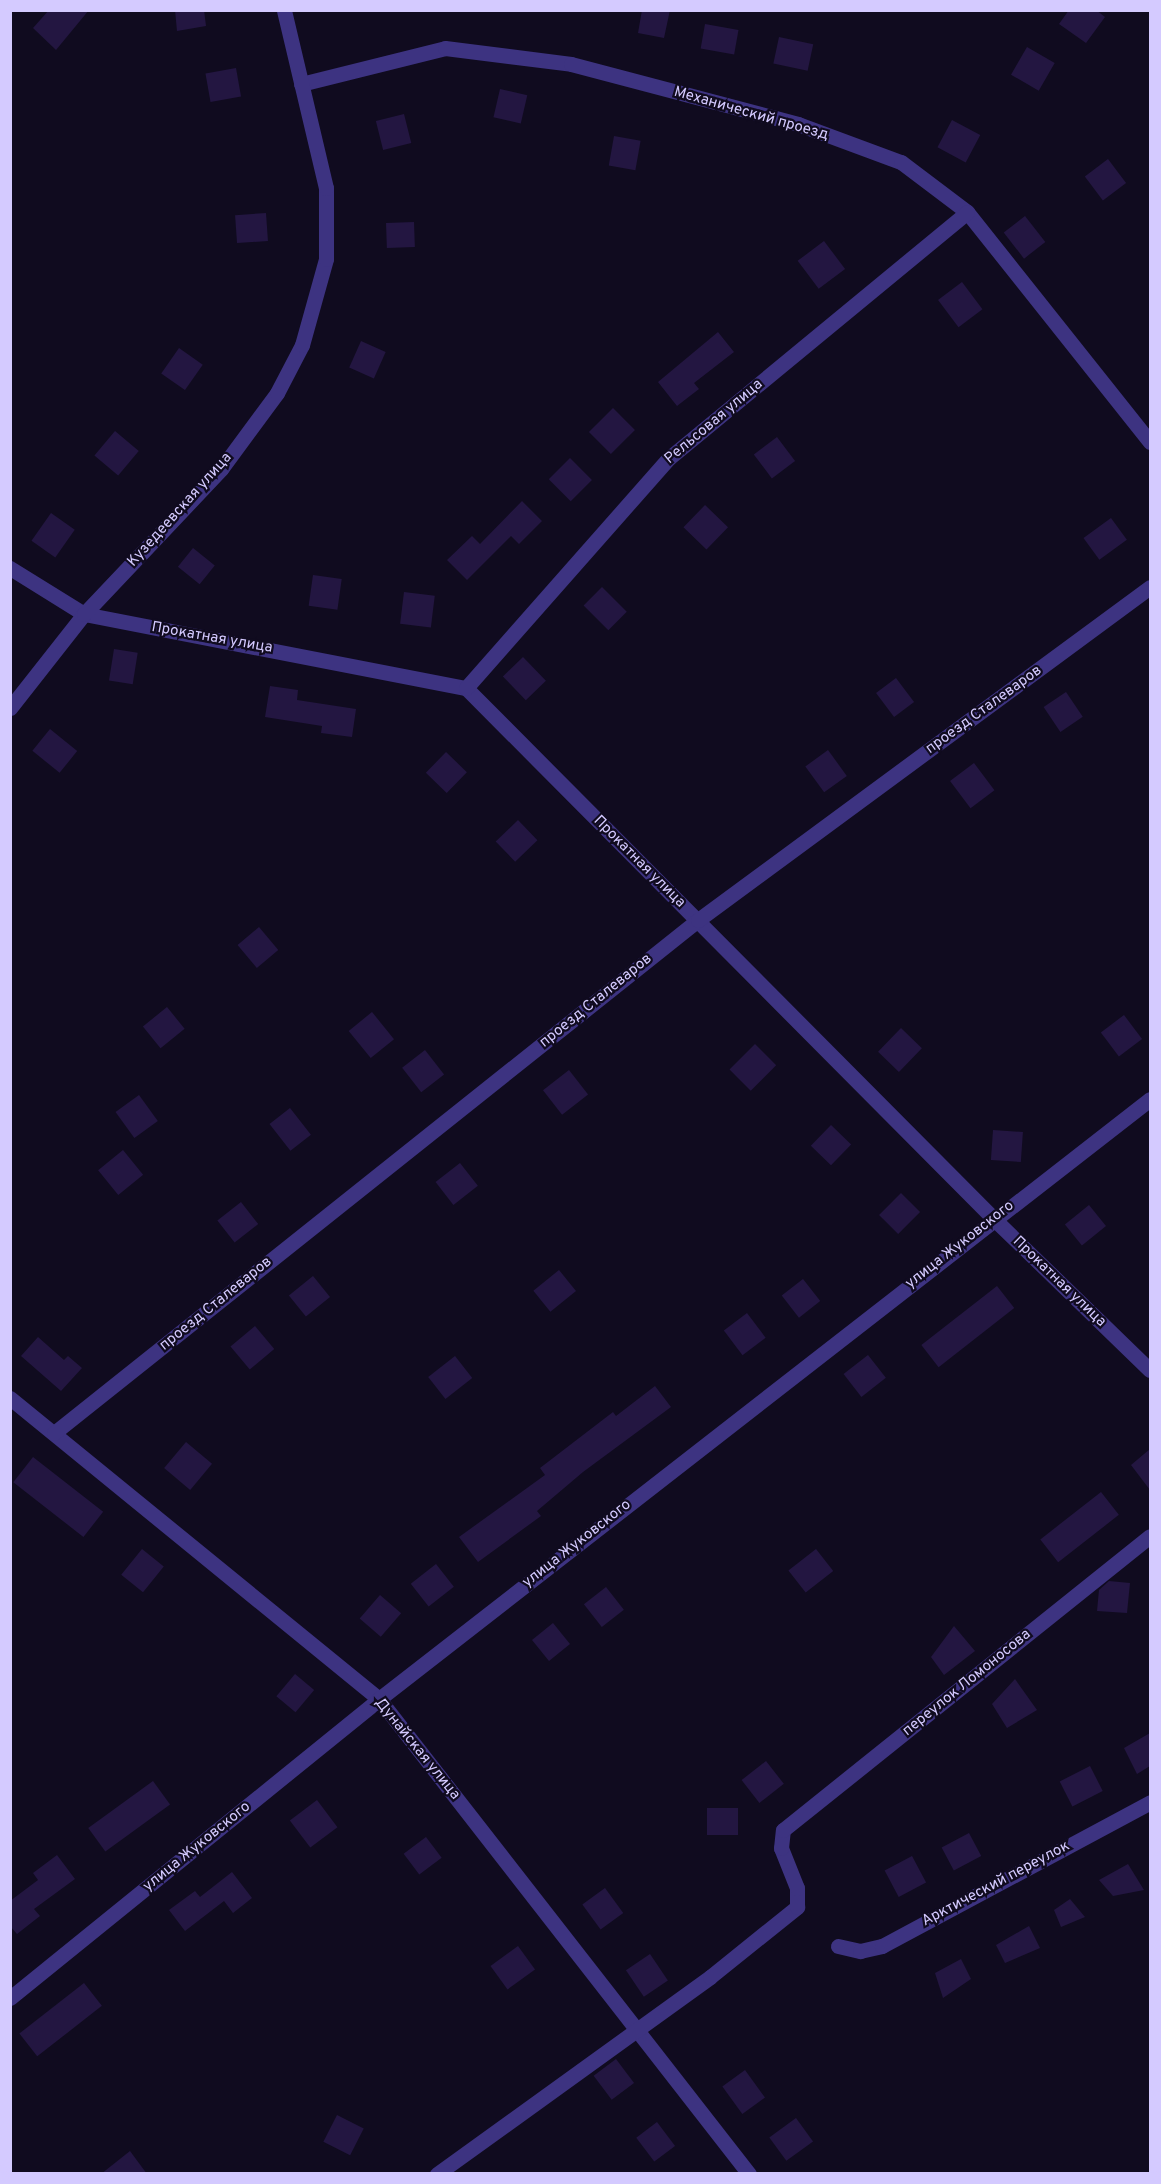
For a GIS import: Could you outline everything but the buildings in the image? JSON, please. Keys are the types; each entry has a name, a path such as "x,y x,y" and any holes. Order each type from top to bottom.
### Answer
{"street":[{"name":"Кузедеевская улица","path":"10,708 84,614 221,469 277,393 302,345 319,291 326,224 319,150 284,10"},
{"name":"Механический проезд","path":"301,84 445,48 571,64 798,124 901,162 967,212 1150,442"},
{"name":"Рельсовая улица","path":"466,688 669,458 967,212"},
{"name":"Прокатная улица","path":"10,568 84,614 466,688 994,1219 1150,1370"},
{"name":"проезд Сталеваров","path":"54,1433 698,920 1150,587"},
{"name":"улица Жуковского","path":"10,1998 379,1699 1150,1099"},
{"name":"Дунайская улица","path":"10,1398 379,1699 638,2026 749,2174"},
{"name":"переулок Ломоносова","path":"638,2026 710,1977 797,1907 797,1888 781,1848 783,1830 1150,1536"},
{"name":"Арктический переулок","path":"838,1946 860,1951 882,1946 1150,1802"},
{"path":"437,2174 638,2026"}]}
